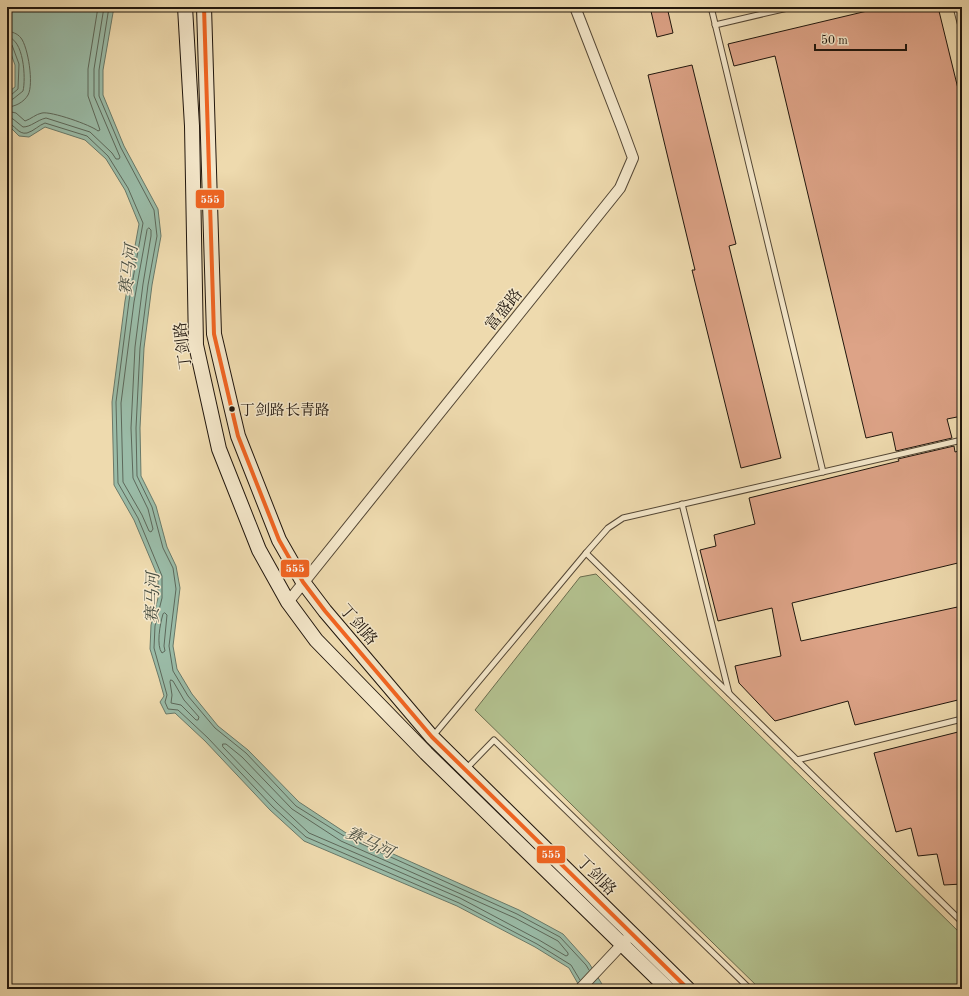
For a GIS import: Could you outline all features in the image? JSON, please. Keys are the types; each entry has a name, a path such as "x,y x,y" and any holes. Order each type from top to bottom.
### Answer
{"main road":[{"name":"丁剑路","path":"185,7 192,126 196,345 219,450 259,550 288,602 316,640 398,724 627,939 688,989"},
{"name":"丁剑路","path":"204,7 214,334 238,436 279,540 303,582 325,611 432,737 466,770 627,939 668,989"}],"street":[{"name":"富盛路","path":"288,602 620,188 633,158 575,7"},
{"path":"580,989 627,939"}],"lane":[{"path":"711,7 823,472"},
{"path":"715,25 792,7"},
{"path":"956,7 962,30"},
{"path":"432,737 586,553 608,528 623,518 962,440"},
{"path":"682,504 730,694"},
{"path":"586,553 962,922"},
{"path":"797,760 962,719"},
{"path":"466,770 494,740 750,989"}],"shaded area":[{"path":"596,574 962,935 962,989 760,989 475,710 580,577"}],"water":[{"path":"7,7 114,7 103,70 103,95 124,146 158,209 161,236 152,285 144,348 140,428 141,476 156,506 167,547 176,566 180,588 173,646 177,669 192,694 218,726 248,750 299,802 346,833 519,910 563,934 589,963 605,989 581,989 569,968 535,947 457,906 304,841 270,810 205,741 175,713 166,714 160,702 164,696 150,649 151,625 158,598 158,577 134,520 114,485 112,402 125,301 139,224 125,190 106,159 85,140 45,127 29,137 19,136 9,126 7,93 15,87 15,65 7,43"}],"building":[{"path":"650,7 667,7 673,33 657,37"},
{"path":"884,7 938,7 962,105 962,416 947,419 952,438 896,451 892,432 866,438 775,56 734,66 728,44"},
{"path":"692,65 736,244 729,246 781,458 741,468 692,270 695,270 648,75"},
{"path":"954,446 955,452 962,450 962,562 792,603 801,641 962,606 962,699 855,725 848,701 775,721 739,683 735,666 781,656 772,608 718,621 700,550 716,546 714,535 755,524 749,498"},
{"path":"962,731 962,884 944,885 937,854 918,856 911,828 896,832 874,753"}],"transit line":[{"name":"555","path":"204,7 214,334 238,436 279,540 303,582 325,611 432,737 688,989"}],"place":[{"name":"丁剑路长青路","path":"232,409"}],"water label":[{"name":"赛马河","path":"128,270"},
{"name":"赛马河","path":"152,598"},
{"name":"赛马河","path":"370,842"}]}
